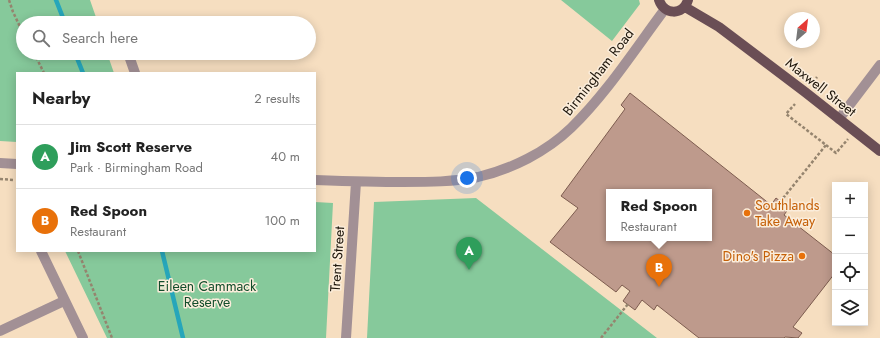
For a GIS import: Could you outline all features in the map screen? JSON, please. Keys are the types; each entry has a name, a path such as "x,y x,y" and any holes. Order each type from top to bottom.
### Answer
{"main road":[{"path":"662,4 673,12 678,12 687,3"},
{"name":"Maxwell Street","path":"687,3 880,151"}],"street":[{"name":"Birmingham Road","path":"316,180 356,182 424,182 456,180 479,177 530,158 557,140 587,112 662,4"},
{"path":"130,60 135,72"},
{"path":"839,119 880,65"},
{"path":"0,163 16,164"},
{"name":"Trent Street","path":"346,338 356,182"},
{"path":"41,252 83,338"},
{"path":"0,331 64,301"}],"path":[{"path":"9,0 16,18"},
{"path":"38,60 44,72"},
{"path":"813,82 817,77"},
{"path":"795,104 786,114 836,153 854,131"},
{"path":"780,202 826,145"},
{"path":"0,179 14,180"},
{"path":"78,252 112,338"},
{"path":"601,338 628,304"}],"green space":[{"path":"0,0 90,0 96,16 16,16 16,60 109,60 114,72 16,72 16,142 0,141"},
{"path":"561,0 639,0 640,4 612,41"},
{"path":"476,198 657,338 367,338 374,202"},
{"name":"Eileen Cammack Reserve","path":"316,202 333,203 326,338 107,338 65,252 316,252"}],"building":[{"path":"630,93 771,205 776,198 789,208 784,215 832,253 832,277 793,327 802,333 798,338 699,338 657,305 654,310 642,300 635,310 623,301 630,291 622,285 616,292 550,242 578,208 561,196 625,109 621,105"}],"waterway":[{"path":"56,0 62,16"},
{"path":"78,60 83,72"},
{"path":"162,252 183,338"}],"place":[{"name":"Southlands Take Away","path":"747,213"},
{"name":"Dino's Pizza","path":"802,256"},
{"name":"Jim Scott Reserve","path":"469,270"},
{"name":"Red Spoon","path":"659,287"}]}
